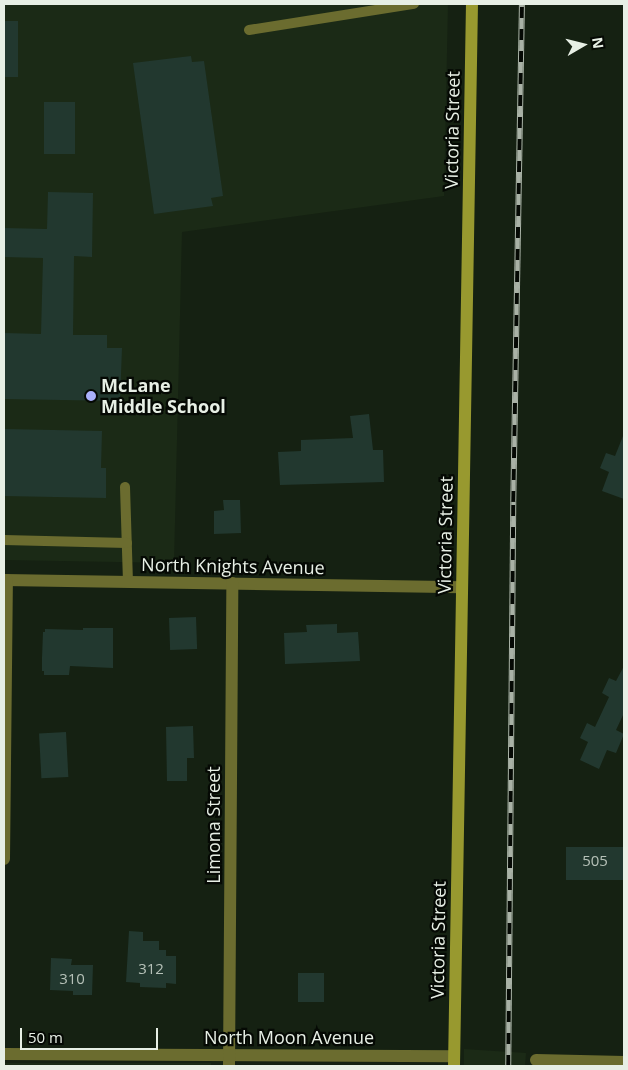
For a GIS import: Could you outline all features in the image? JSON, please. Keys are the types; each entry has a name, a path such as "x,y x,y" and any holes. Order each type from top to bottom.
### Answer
{"street":[{"name":"Victoria Street","path":"454,1061 472,4"},
{"name":"North Knights Avenue","path":"5,580 462,587"},
{"path":"4,859 5,580"},
{"name":"Limona Street","path":"229,1060 232,583"},
{"name":"North Moon Avenue","path":"4,1054 229,1060 454,1061"},
{"path":"536,1060 560,1063 624,1062"}],"lane":[{"path":"249,30 414,4"},
{"path":"125,487 128,582"},
{"path":"4,540 127,543"}],"shaded area":[{"name":"McLane Middle School","path":"4,4 448,4 444,196 182,232 174,563 4,560"},
{"path":"464,1049 526,1053 525,1066 464,1066"},
{"path":"4,1063 211,1063 211,1066 4,1066"}],"building":[{"path":"4,21 18,21 18,77 4,77"},
{"path":"191,56 192,62 204,61 223,196 211,198 213,206 154,214 133,63"},
{"path":"44,102 75,102 75,154 44,154"},
{"path":"48,192 93,193 92,257 74,256 73,335 107,335 107,348 122,348 120,401 4,399 4,333 41,334 43,258 4,257 4,228 47,229"},
{"path":"369,414 373,450 383,450 384,482 280,485 278,452 301,451 301,440 353,438 350,416"},
{"path":"4,429 102,431 101,468 106,468 106,498 4,496"},
{"path":"623,436 624,499 602,491 609,472 600,468 606,453 615,456"},
{"path":"223,500 240,500 241,533 214,534 214,511 224,510"},
{"path":"196,617 197,649 170,650 169,618"},
{"path":"337,624 337,633 358,632 360,661 285,664 284,633 307,632 306,625"},
{"path":"83,628 113,628 113,668 70,666 69,675 44,675 44,671 42,671 42,658 43,632 45,632 45,629 83,630"},
{"path":"624,666 624,713 616,730 624,734 616,753 607,750 599,769 580,760 588,742 580,738 587,723 595,727 609,697 602,693 609,678 616,681"},
{"path":"193,726 194,758 187,758 187,781 167,781 166,727"},
{"path":"66,732 68,777 41,778 39,733"},
{"path":"566,847 624,847 624,880 566,880"},
{"path":"129,931 143,932 143,941 159,941 159,950 166,950 166,956 176,956 176,984 166,983 166,988 140,987 140,983 126,982"},
{"path":"51,958 72,959 71,965 93,965 92,995 73,995 73,991 50,990"},
{"path":"298,973 324,973 324,1002 298,1002"}],"railway":[{"path":"508,1066 513,502 522,4"}],"place":[{"name":"McLane Middle School","path":"91,396"}]}
